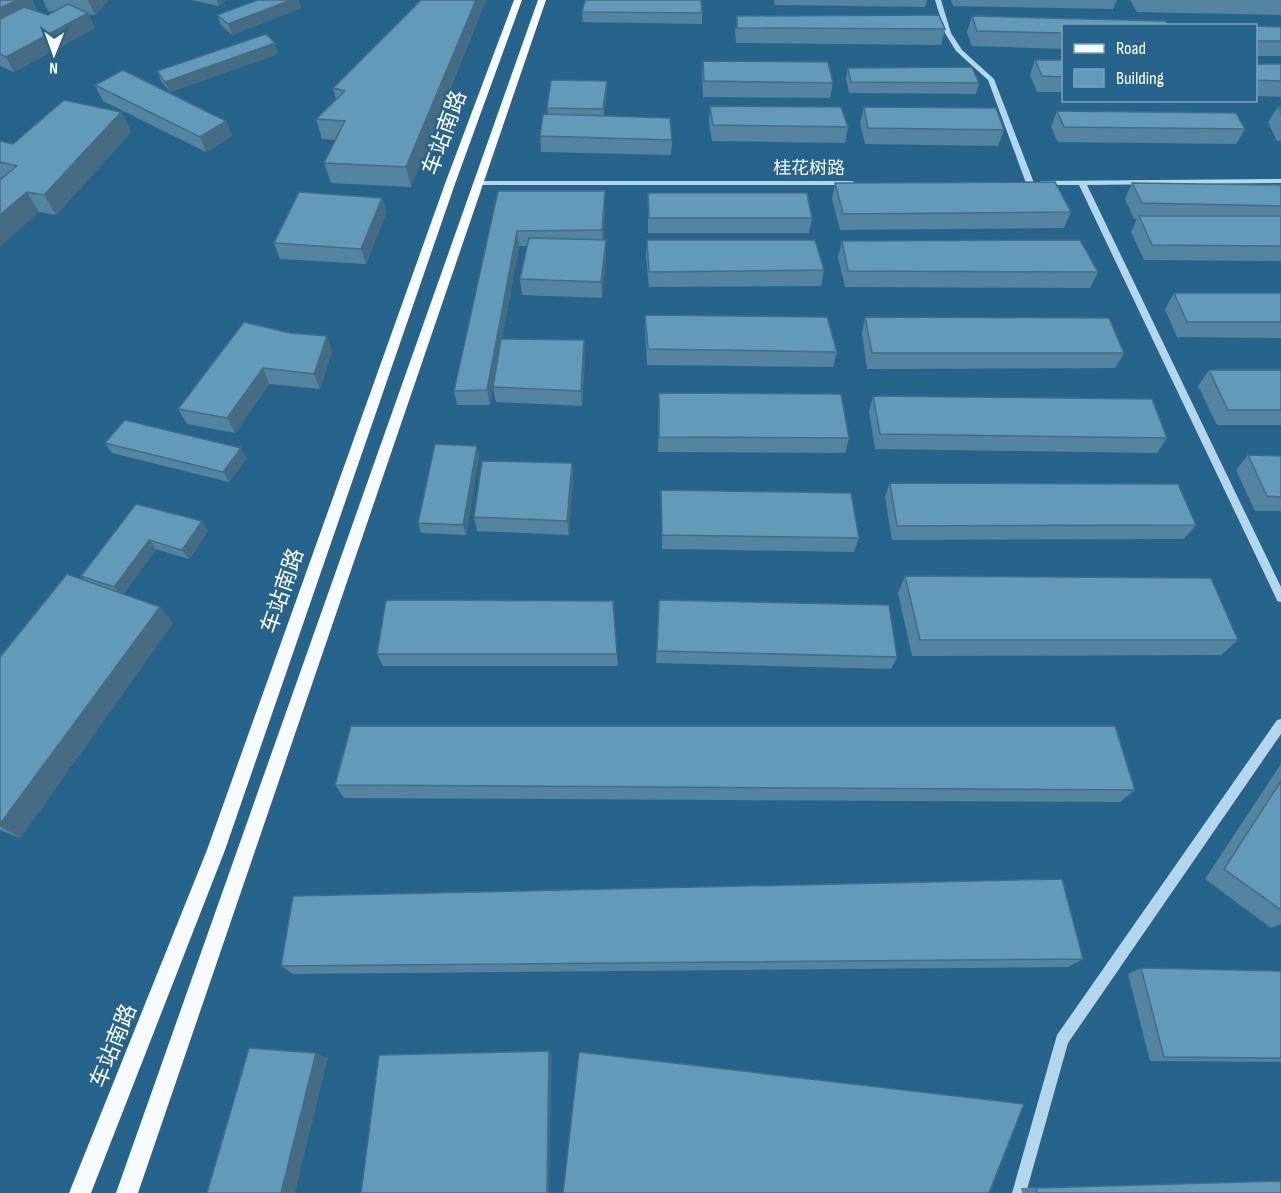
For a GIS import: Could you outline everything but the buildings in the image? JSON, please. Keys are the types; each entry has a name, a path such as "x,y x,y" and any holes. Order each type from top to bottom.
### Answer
{"main road":[{"name":"车站南路","path":"80,1193 216,850 451,181 518,0"},
{"path":"127,1193 542,0"}],"street":[{"path":"938,0 948,33 959,51 992,79 1030,183"},
{"path":"1018,183 1281,181"},
{"name":"桂花树路","path":"480,183 862,183"},
{"path":"1082,183 1281,598"},
{"path":"1019,1193 1062,1040 1281,724"}]}
